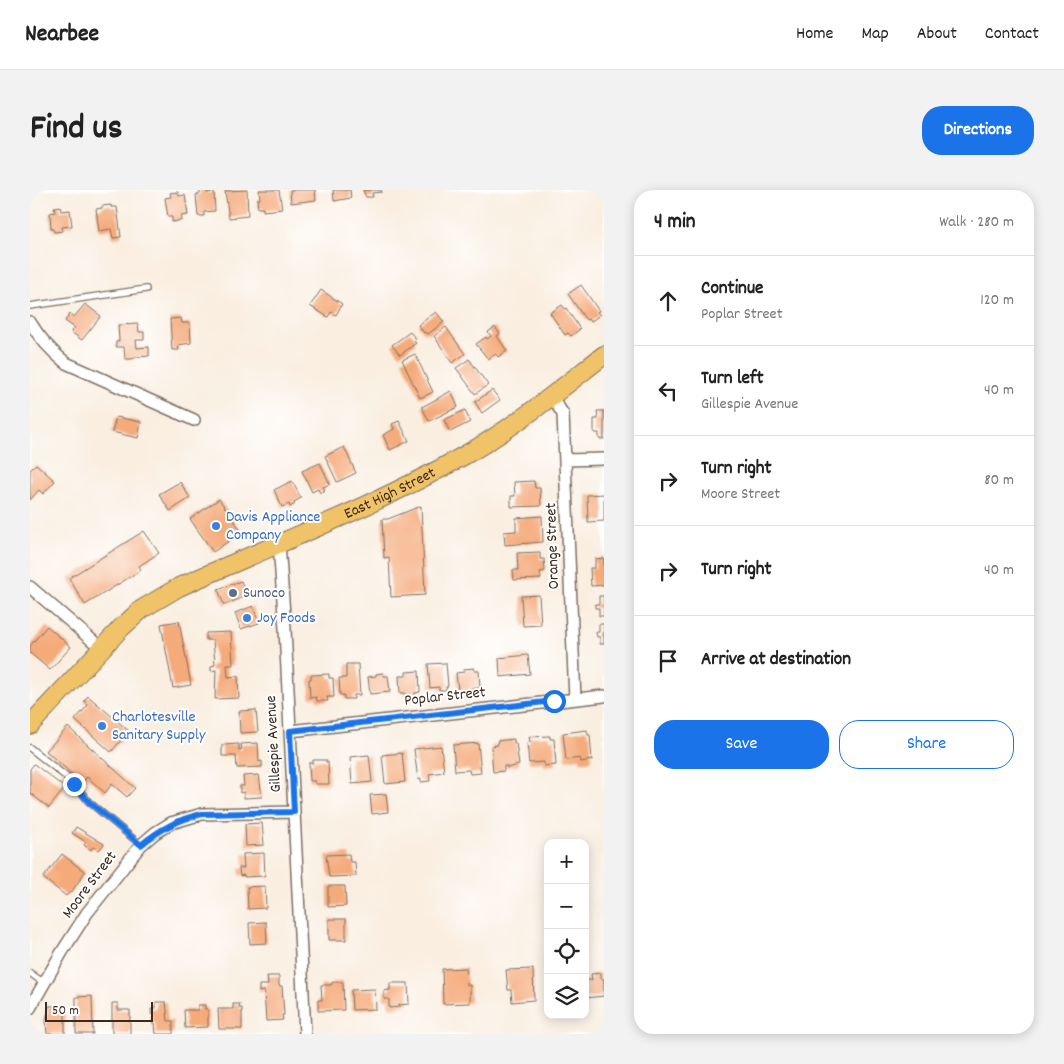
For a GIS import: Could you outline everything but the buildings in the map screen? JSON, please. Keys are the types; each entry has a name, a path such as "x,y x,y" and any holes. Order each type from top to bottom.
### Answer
{"main road":[{"name":"East High Street","path":"30,725 121,628 155,600 179,587 426,477 507,429 604,355"}],"street":[{"path":"30,322 49,350 66,363 194,420"},
{"name":"Orange Street","path":"551,396 563,414 575,699"},
{"path":"566,460 604,459"},
{"name":"Gillespie Avenue","path":"279,543 305,1034"},
{"path":"30,587 101,648"},
{"name":"Poplar Street","path":"290,731 604,696"},
{"name":"Moore Street","path":"30,1008 87,913 141,845 155,833 170,823 202,814 294,812"}],"lane":[{"path":"30,306 146,290"},
{"path":"30,748 74,784 89,802 141,845"},
{"path":"30,973 44,983"}],"place":[{"name":"Davis Appliance Company","path":"216,526"},
{"name":"Sunoco","path":"233,593"},
{"name":"Joy Foods","path":"247,618"},
{"name":"Charlotesville Sanitary Supply","path":"102,726"}],"route":[{"path":"74,784 89,802 141,845 170,823 188,817 202,814 294,812 290,731 554,701"}]}
